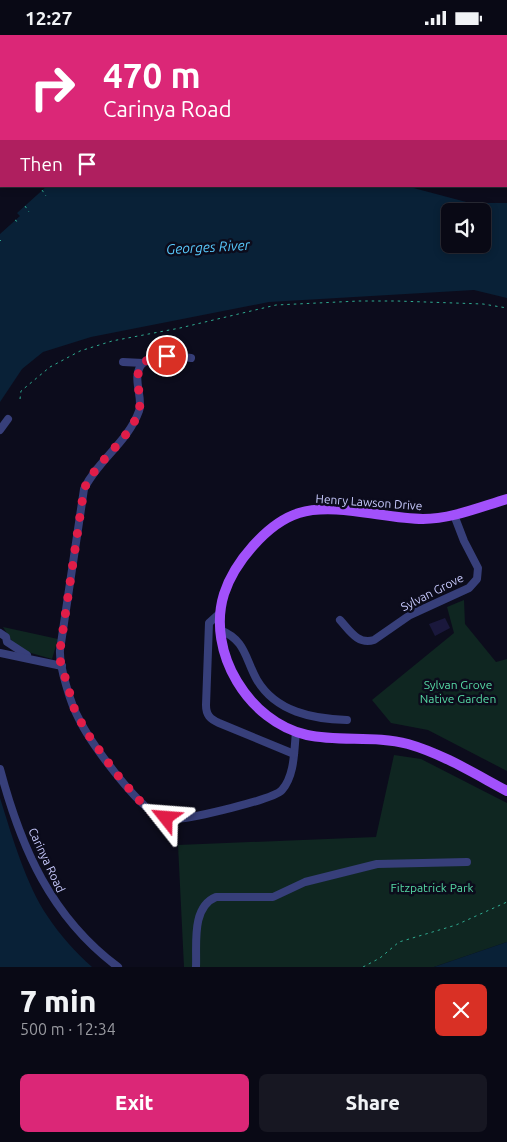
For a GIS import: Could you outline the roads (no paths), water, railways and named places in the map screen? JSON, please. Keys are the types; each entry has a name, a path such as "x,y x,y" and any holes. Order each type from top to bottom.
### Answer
{"main road":[{"name":"Henry Lawson Drive","path":"507,499 454,515 432,519 328,510 305,512 292,516 268,531 243,561 226,589 220,613 220,629 226,657 232,673 242,689 266,714 286,727 296,732 317,737 378,739 407,744 447,759 507,791"}],"street":[{"path":"123,362 144,363 177,355 191,358"},
{"path":"144,363 138,374 141,406 139,413 128,433 94,472 84,489 60,650 62,665 73,705 82,726 115,772 146,808 161,816 178,819 271,797 280,792 292,768 296,732"},
{"path":"0,430 8,419"},
{"name":"Sylvan Grove","path":"340,620 356,637 365,642 370,641 410,615 469,588 477,579 478,568 454,515"},
{"name":"Henry Lawson Drive","path":"220,613 209,623 207,714 219,723 294,754"},
{"path":"220,629 236,638 261,686 282,705 312,717 348,720"},
{"path":"0,633 21,653 35,660"},
{"path":"0,653 62,665"},
{"name":"Carinya Road","path":"0,769 19,827 45,885 59,909 98,952 118,967"},
{"path":"196,967 201,910 207,900 216,897 273,897 305,882 377,864 467,862"}],"water":[{"name":"Georges River","path":"46,187 410,187 470,203 441,203 441,253 491,253 491,203 507,203 507,298 474,290 269,302 91,337 43,352 22,369 0,402 0,234 20,216 17,213"},
{"path":"0,798 20,860 40,904 63,937 92,967 0,967"},
{"path":"507,942 507,967 434,967"}],"park label":[{"name":"Sylvan Grove Native Garden","path":"458,691"},
{"name":"Fitzpatrick Park","path":"432,887"}]}
